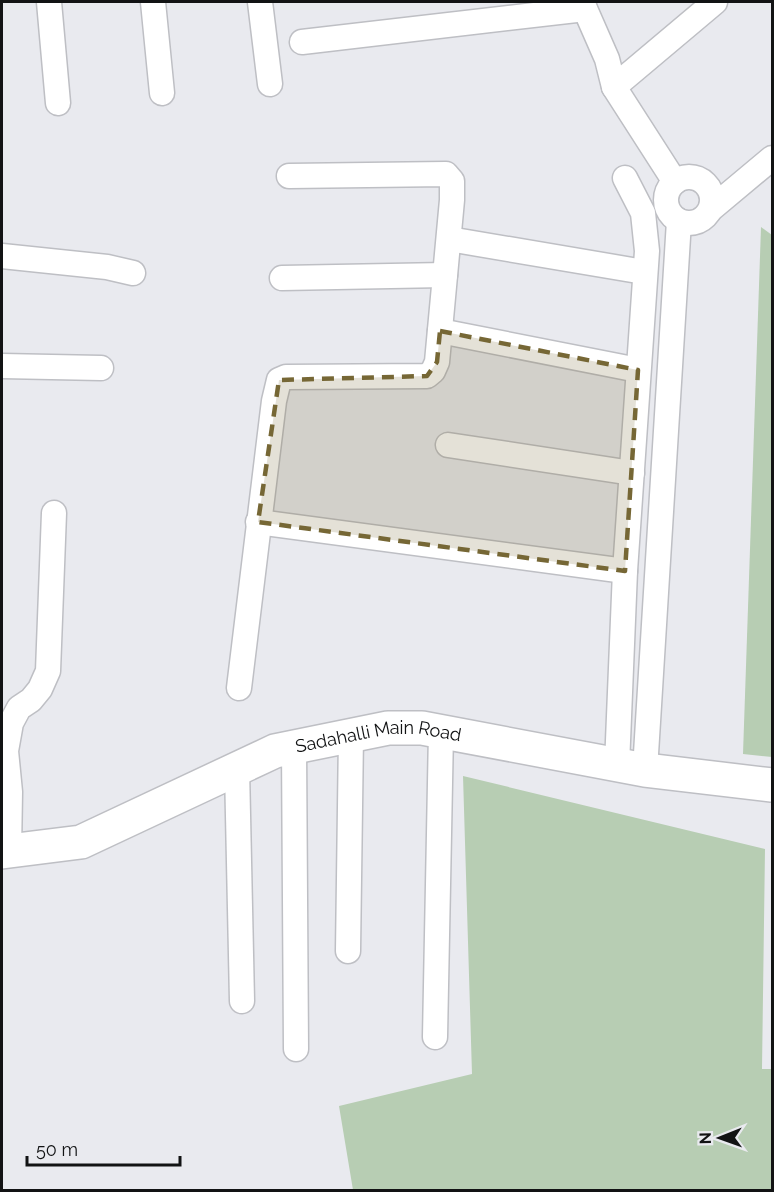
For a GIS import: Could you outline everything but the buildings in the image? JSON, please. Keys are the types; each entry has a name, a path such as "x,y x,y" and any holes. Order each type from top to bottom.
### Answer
{"street":[{"path":"49,2 58,103"},
{"path":"153,2 162,93"},
{"path":"260,2 270,84"},
{"path":"614,87 715,2"},
{"path":"302,42 583,5 607,59 614,87 675,182"},
{"path":"711,209 711,193 703,181 689,177 675,182 667,195 666,202 669,210 679,221 694,223 701,220 772,158"},
{"path":"239,688 258,522 274,401 279,380 286,377 427,376 433,371 437,362 449,239 452,181 446,174 289,176"},
{"path":"625,178 643,213 647,250 616,741 631,767"},
{"path":"631,767 679,221"},
{"path":"449,239 644,272"},
{"path":"2,256 107,267 133,273"},
{"path":"282,278 445,275"},
{"path":"440,331 638,370"},
{"path":"2,366 100,368"},
{"path":"448,445 632,473"},
{"path":"5,852 10,792 6,751 10,723 19,708 31,700 40,689 48,671 54,513"},
{"path":"258,522 626,571"},
{"name":"Sadahalli Main Road","path":"5,852 81,842 275,751 388,728 404,727 441,732 631,767 772,785"},
{"path":"435,1037 441,732"},
{"path":"348,951 351,735"},
{"path":"294,747 296,1049"},
{"path":"237,769 242,1001"}],"highlighted area":[{"path":"440,331 638,370 625,571 258,522 279,380 427,376 437,362"}],"green space":[{"path":"761,227 772,235 772,757 743,754"},
{"path":"463,776 765,849 762,1069 772,1069 772,1190 353,1190 339,1106 472,1074"}]}
